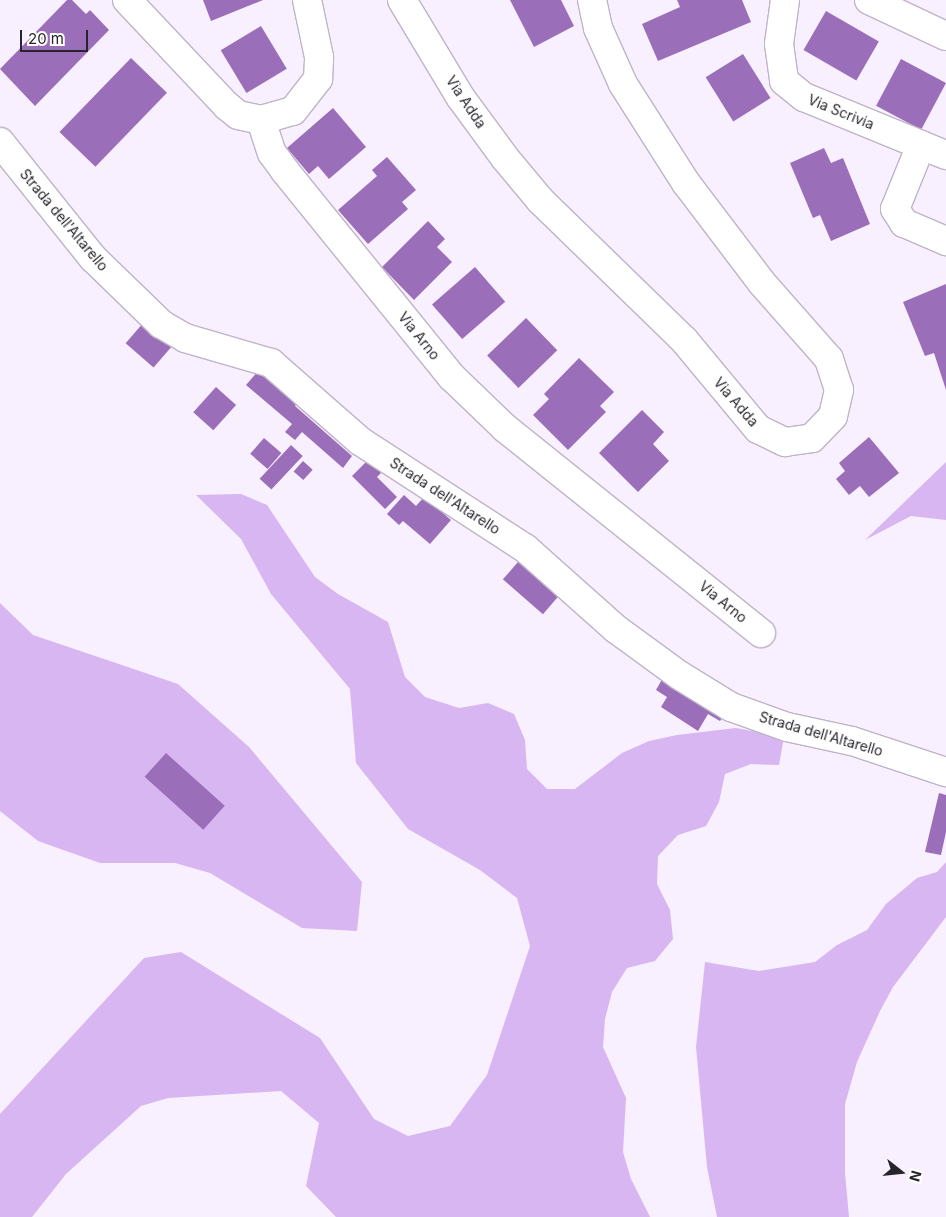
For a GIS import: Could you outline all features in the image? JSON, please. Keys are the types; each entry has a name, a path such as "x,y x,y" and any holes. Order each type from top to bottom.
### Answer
{"street":[{"path":"127,0 227,106 238,115 260,120 293,111 318,79 319,57 307,0"},
{"name":"Via Adda","path":"402,0 461,98 505,158 541,201 684,340 758,429 785,442 812,438 833,416 839,390 829,359 762,283 686,183 623,84 598,28 592,0"},
{"name":"Via Scrivia","path":"786,0 779,44 784,81 804,98 934,150 895,209 904,223 946,241"},
{"path":"869,0 946,36"},
{"name":"Via Arno","path":"260,120 272,153 285,171 452,377 505,428 760,632"},
{"name":"Strada dell'Altarello","path":"0,142 93,258 161,324 185,338 271,363 360,440 525,548 616,629 679,675 731,707 787,727 852,740 946,772"}],"shaded area":[{"path":"946,462 946,520 911,516 865,540"},
{"path":"241,494 267,505 315,577 338,594 388,622 405,677 425,697 459,708 488,703 514,714 525,740 527,769 547,789 575,789 622,753 649,741 677,735 736,728 784,737 779,765 751,764 725,774 719,802 706,826 678,835 658,856 657,884 670,910 673,939 655,961 627,968 612,992 605,1019 603,1047 626,1098 623,1152 631,1179 650,1217 336,1217 306,1186 319,1123 281,1091 168,1098 141,1106 66,1174 32,1217 0,1217 0,1114 144,958 181,952 320,1038 374,1119 408,1136 450,1126 487,1075 530,946 517,898 480,870 408,829 356,763 350,689 271,594 241,539 196,495"},
{"path":"0,603 33,635 178,684 249,747 362,882 357,931 302,928 210,873 175,863 100,863 38,841 0,811"},
{"path":"946,862 946,917 893,987 880,1011 857,1062 845,1104 845,1173 849,1217 717,1217 707,1167 696,1047 705,962 759,971 815,962 837,945 867,930 886,904 917,878 937,872"}],"building":[{"path":"67,0 72,0 86,14 90,10 109,30 35,106 0,69"},
{"path":"203,0 263,0 211,21"},
{"path":"510,0 561,0 574,26 534,47"},
{"path":"677,0 742,0 751,22 658,61 642,24 680,7"},
{"path":"826,11 879,42 856,80 804,50"},
{"path":"261,26 287,69 246,93 221,50"},
{"path":"743,54 771,98 733,121 706,77"},
{"path":"131,58 167,93 95,167 59,132"},
{"path":"901,59 946,83 921,130 876,106"},
{"path":"333,108 366,147 329,179 318,166 309,174 287,148"},
{"path":"824,148 831,163 843,158 870,224 831,241 820,215 813,218 790,163"},
{"path":"387,157 416,190 402,202 408,209 368,244 338,210 377,176 372,170"},
{"path":"428,221 445,239 437,247 452,262 414,300 382,267"},
{"path":"475,267 505,302 462,339 432,304"},
{"path":"946,284 946,390 934,353 925,356 903,302"},
{"path":"526,318 557,350 518,388 487,356"},
{"path":"144,322 172,346 154,367 126,343"},
{"path":"579,358 614,392 600,406 606,412 568,450 533,415 549,399 544,394"},
{"path":"259,370 297,403 295,406 352,456 343,468 302,432 295,440 285,432 292,424 246,385"},
{"path":"216,387 236,405 213,430 193,412"},
{"path":"642,410 664,432 653,444 669,461 638,492 599,453"},
{"path":"869,437 899,473 869,497 860,486 849,495 836,479 845,471 839,463"},
{"path":"264,438 281,453 268,469 250,454"},
{"path":"291,445 303,456 271,490 260,479"},
{"path":"368,460 381,473 377,477 397,497 385,509 352,476"},
{"path":"303,461 313,470 303,480 294,471"},
{"path":"404,495 416,506 424,497 451,520 430,544 403,521 399,525 387,514"},
{"path":"518,562 558,597 543,614 503,579"},
{"path":"664,676 727,711 720,721 708,714 698,731 661,707 667,697 656,690"},
{"path":"166,753 225,806 203,830 145,777"},
{"path":"939,793 946,795 946,832 941,855 925,852"}]}
